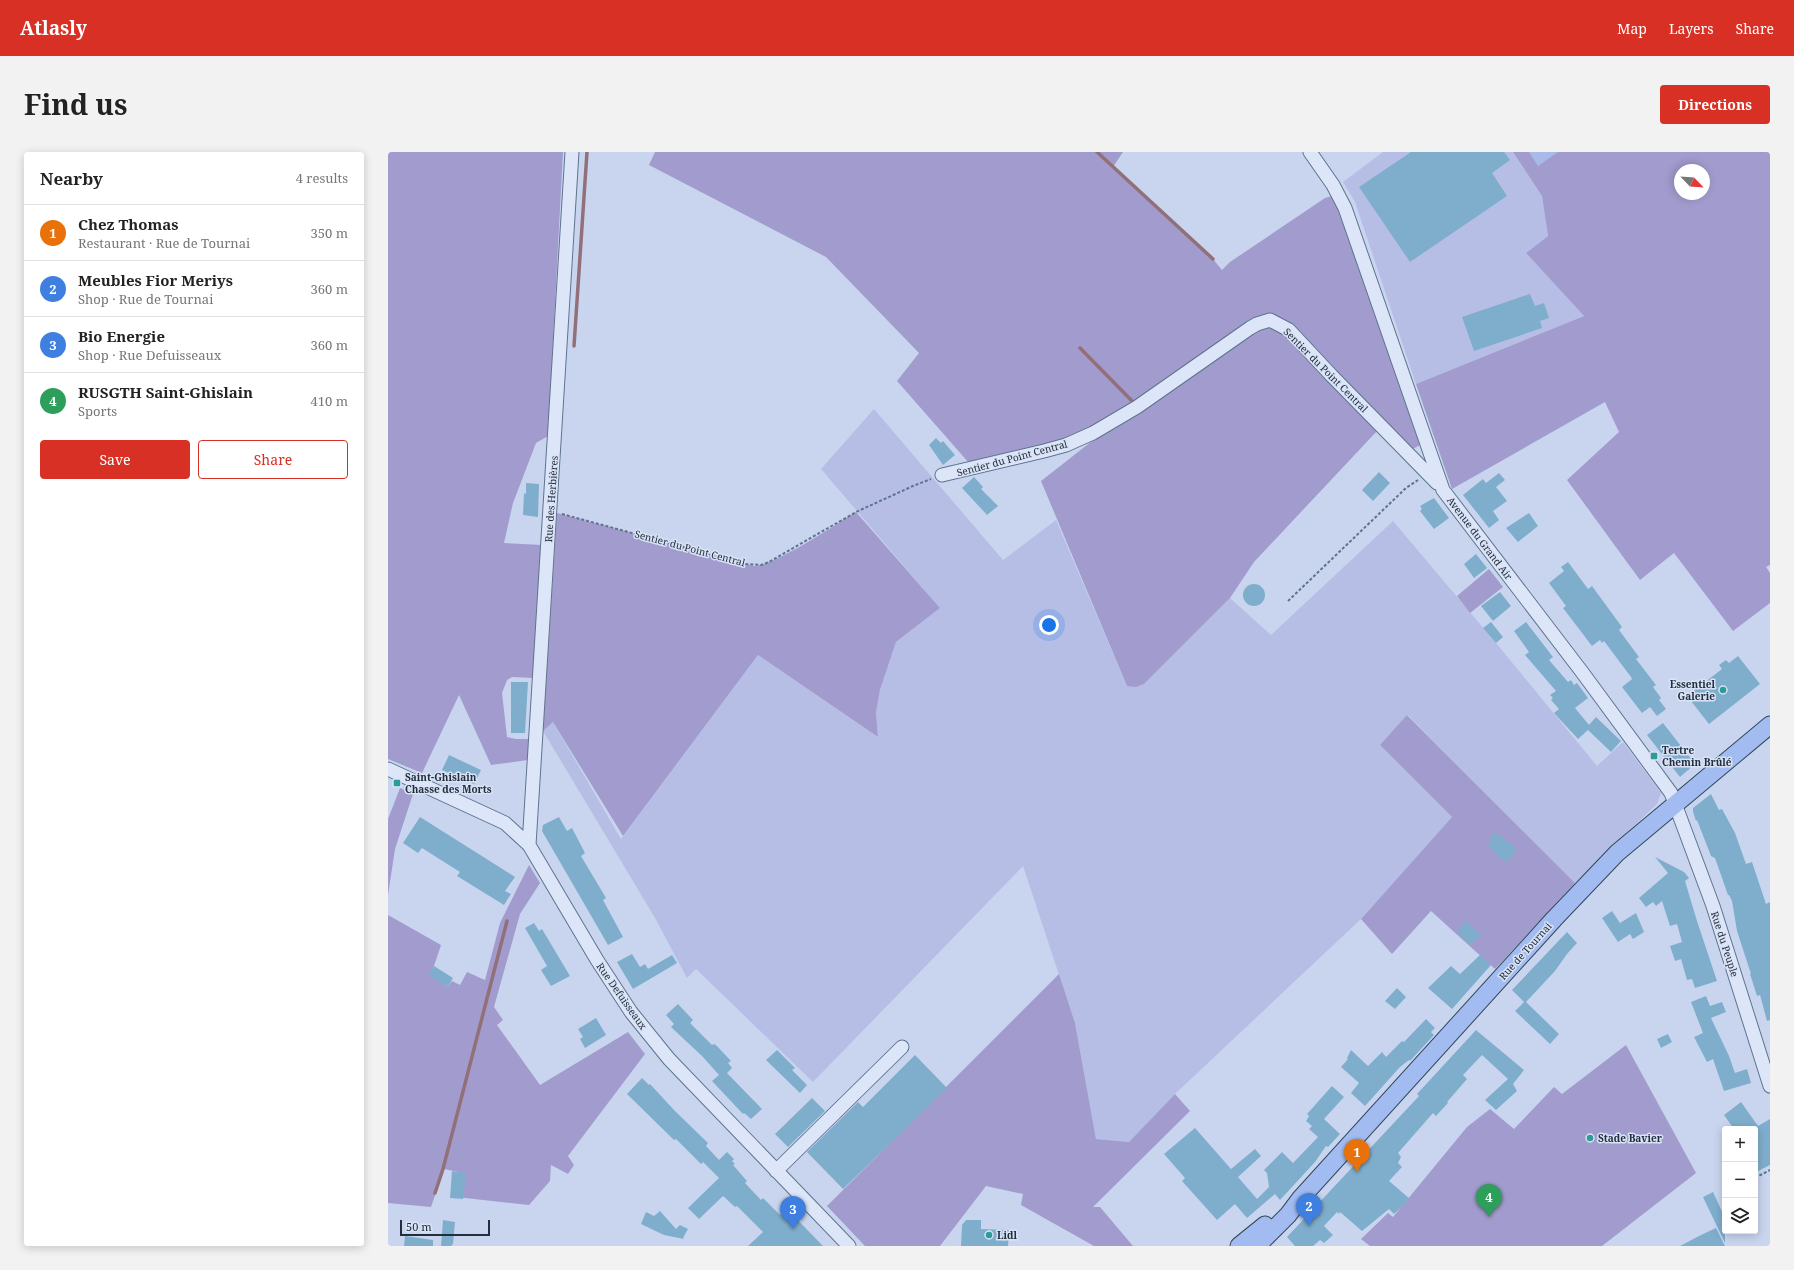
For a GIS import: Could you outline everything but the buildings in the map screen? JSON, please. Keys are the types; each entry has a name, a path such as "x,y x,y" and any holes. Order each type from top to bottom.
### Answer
{"main road":[{"name":"Rue de Tournai","path":"1258,1246 1288,1215 1300,1199 1554,919 1617,854 1770,725"},
{"name":"Rue de Tournai","path":"1239,1246 1284,1207 1300,1199"}],"street":[{"name":"Rue des Herbières","path":"528,846 572,152"},
{"name":"Avenue du Grand Air","path":"1310,152 1333,185 1345,208 1444,490 1587,678 1671,793 1676,803"},
{"name":"Sentier du Point Central","path":"942,475 1044,451 1093,433 1137,407 1250,328 1270,320 1289,330 1444,490"},
{"name":"Rue Defuisseaux","path":"388,769 505,823 528,846 597,960 631,1012 668,1059 849,1246"},
{"name":"Rue du Peuple","path":"1676,803 1713,906 1770,1086"},
{"path":"776,1171 902,1047"}],"path":[{"path":"1288,601 1406,488 1429,473"},
{"name":"Sentier du Point Central","path":"550,512 746,564 761,565 789,552 856,512 913,486 942,475"},
{"path":"1758,1176 1770,1170"}],"shaded area":[{"path":"388,152 563,152 548,436 536,443 513,503 504,543 542,545 533,678 512,677 507,680 502,693 507,737 529,739 528,760 491,765 459,695 422,773 388,759"},
{"path":"655,152 1123,152 1113,167 1213,259 1222,270 1230,262 1325,198 1332,196 1422,444 1411,450 1272,317 1098,425 1059,443 969,463 897,381 919,353 826,257 649,165"},
{"path":"1383,152 1513,152 1542,196 1548,236 1526,253 1584,316 1416,384 1355,202 1343,182"},
{"path":"1513,152 1770,152 1770,565 1766,567 1770,573 1770,603 1733,631 1674,553 1640,580 1567,480 1619,432 1605,402 1452,489 1416,384 1584,316 1526,253 1548,236 1542,196"},
{"path":"1262,325 1276,326 1378,430 1254,562 1230,598 1144,684 1136,687 1127,686 1041,481 1110,427"},
{"path":"874,409 1003,560 1056,520 1127,686 1144,684 1230,598 1271,635 1393,521 1597,766 1623,742 1661,793 1657,804 1575,883 1408,715 1380,745 1452,817 1361,919 1175,1094 1129,1142 1096,1139 1075,1023 1023,866 813,1082 696,969 687,978 655,918 543,731 553,722 621,839 758,655 878,737 876,713 880,690 896,642 940,608 821,469"},
{"path":"856,512 940,608 896,642 880,690 876,713 878,737 758,655 623,836 553,722 543,731 557,513 754,566 764,564 791,552"},
{"path":"1489,569 1503,587 1470,613 1457,596"},
{"path":"1407,715 1575,883 1495,969 1431,911 1392,954 1361,919 1452,817 1380,745"},
{"path":"400,788 413,794 395,849 388,895 388,819"},
{"path":"529,865 540,883 520,914 494,1007 503,1020 497,1025 540,1085 628,1032 645,1054 568,1156 574,1165 568,1174 551,1165 550,1181 529,1205 456,1197 459,1172 444,1169 431,1207 388,1203 388,915 441,945 434,966 429,975 448,987 452,981 460,985 467,972 485,980 500,923"},
{"path":"1059,974 1075,1023 1096,1139 1129,1142 1175,1094 1190,1111 1093,1207 1100,1207 1133,1246 1094,1246 1021,1205 1023,1194 986,1186 940,1246 865,1246 827,1206"},
{"name":"Stade Bavier","path":"1626,1045 1696,1173 1602,1246 1370,1246 1361,1239 1388,1213 1393,1217 1467,1127 1490,1109 1514,1129 1554,1087 1562,1094"}],"sand":[{"path":"1529,152 1558,152 1538,166"}],"waterway":[{"path":"574,346 587,152"},
{"path":"1097,152 1213,259"},
{"path":"1080,348 1135,404"},
{"path":"435,1193 443,1169 507,921"}],"place":[{"name":"Essentiel Galerie","path":"1723,690"},
{"name":"Tertre Chemin Brûlé","path":"1654,756"},
{"name":"Saint-Ghislain Chasse des Morts","path":"397,783"},
{"name":"Stade Bavier","path":"1590,1138"},
{"name":"Chez Thomas","path":"1357,1172"},
{"name":"RUSGTH Saint-Ghislain","path":"1489,1217"},
{"name":"Meubles Fior Meriys","path":"1309,1226"},
{"name":"Bio Energie","path":"793,1229"},
{"name":"Lidl","path":"989,1235"}]}
